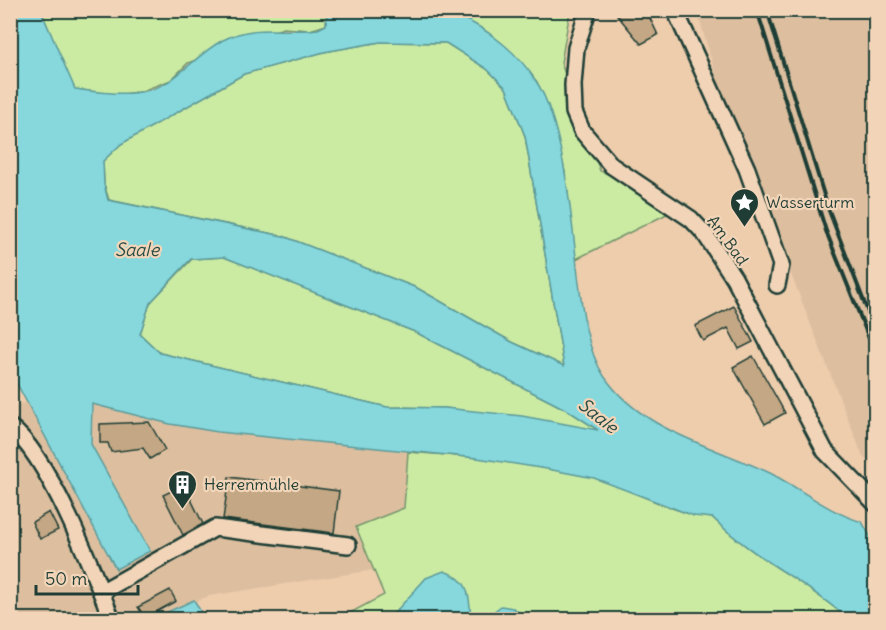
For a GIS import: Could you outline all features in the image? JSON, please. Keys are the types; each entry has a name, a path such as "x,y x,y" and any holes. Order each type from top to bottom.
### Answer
{"lane":[{"name":"Am Bad","path":"588,10 576,48 573,85 574,112 582,131 612,166 691,219 705,234 734,278 825,451 876,504"},
{"path":"675,10 747,169 781,265 777,285"},
{"path":"10,428 32,448 65,511 112,620"},
{"path":"101,592 215,528 348,545"}],"shaded area":[{"path":"697,11 875,11 875,469 863,457 725,107"},
{"path":"28,403 116,569 149,551 91,444 92,404 170,424 408,452 404,508 357,527 374,570 209,596 153,619 17,619 10,577 10,404"}],"green space":[{"path":"327,10 326,25 310,30 283,28 188,63 171,80 142,91 118,95 74,89 41,11"},
{"path":"406,11 570,11 561,63 600,171 687,204 576,259 565,172 549,111 537,82 508,49 484,30 458,16"},
{"path":"380,42 446,43 487,69 506,88 525,136 564,366 512,342 417,288 283,236 109,200 104,184 103,161 121,144 244,74 324,52"},
{"path":"224,257 415,332 569,411 600,431 445,408 387,407 160,353 140,334 150,303 192,259"},
{"path":"408,452 503,460 550,467 596,478 683,512 713,518 745,545 832,605 848,619 337,620 384,595 356,527 404,508"}],"water":[{"name":"Saale","path":"406,10 454,15 471,22 493,36 521,61 546,99 554,122 565,174 586,327 593,353 604,376 619,395 658,424 770,473 826,506 862,522 875,545 875,619 848,619 832,605 745,545 713,518 694,516 594,478 477,458 218,432 170,424 92,404 91,444 150,551 116,569 16,382 11,358 11,11 41,11 75,89 125,93 161,86 216,44 236,35 259,30 318,29 326,25 327,11","holes":["380,42 446,43 487,69 506,88 525,136 564,366 512,342 417,288 283,236 108,200 104,184 103,161 121,144 244,74 324,52","224,257 415,332 569,411 598,430 522,416 445,408 387,407 160,353 140,334 150,303 191,259"]},
{"path":"444,571 463,583 470,602 471,619 389,619 426,578"},
{"path":"194,600 205,619 152,619"},
{"path":"501,606 513,608 528,619 484,619"}],"building":[{"path":"613,10 646,10 658,35 641,44"},
{"path":"734,306 753,342 739,349 728,328 703,341 695,326"},
{"path":"753,356 785,413 765,424 733,367"},
{"path":"149,422 165,450 150,459 143,448 111,452 108,443 100,443 100,424"},
{"path":"229,477 339,491 334,533 223,519"},
{"name":"Herrenmühle","path":"184,485 203,524 183,535 163,495"},
{"path":"49,512 58,530 40,539 32,522"},
{"path":"170,590 176,601 145,618 138,607"}],"railway":[{"path":"757,10 826,231 876,356"},
{"path":"767,10 828,208 876,333"}],"place":[{"name":"Wasserturm","path":"745,228"},
{"name":"Herrenmühle","path":"183,510"}]}
